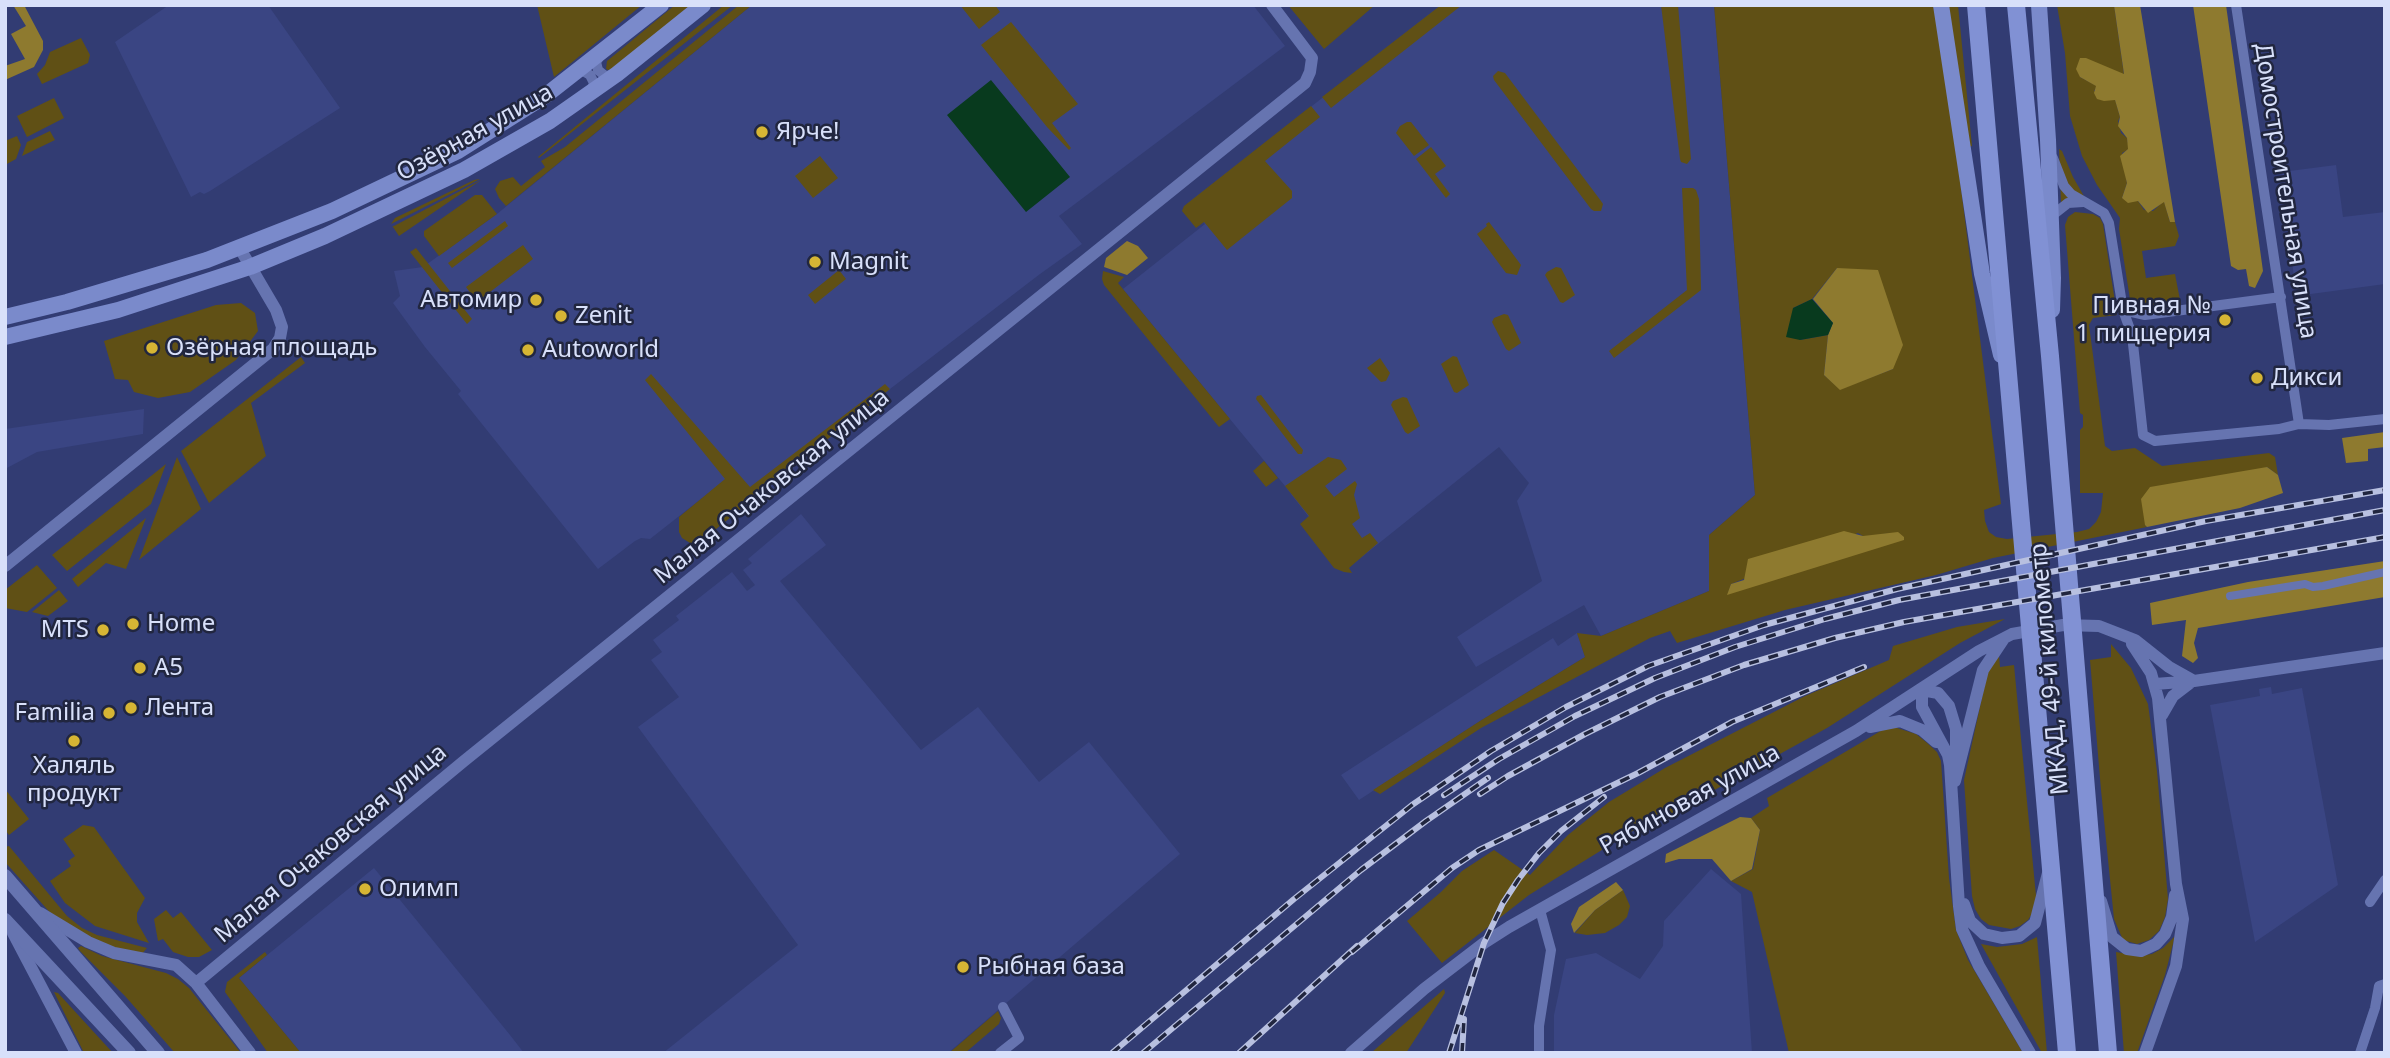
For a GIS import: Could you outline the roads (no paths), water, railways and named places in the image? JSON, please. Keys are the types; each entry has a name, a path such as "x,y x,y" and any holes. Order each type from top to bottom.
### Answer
{"highway":[{"name":"МКАД, 49-й километр","path":"1976,5 2067,1053"},
{"name":"МКАД, 49-й километр","path":"2016,5 2050,356 2108,1053"}],"main road":[{"name":"Озёрная улица","path":"5,317 67,302 207,260 332,211 458,151 545,96 661,5"},
{"name":"Озёрная улица","path":"5,337 118,310 250,267 325,236 464,170 550,121 617,74 703,5"},
{"path":"1941,5 1982,274 2010,392"},
{"path":"2039,5 2053,278 2050,356"},
{"path":"5,876 158,1053"},
{"path":"7,922 129,1053"}],"street":[{"name":"Малая Очаковская улица","path":"196,983 464,761 1305,83 1312,58 1272,5"},
{"name":"Домостроительная улица","path":"2236,5 2299,424"},
{"path":"601,54 596,62 601,74 609,77 617,74"},
{"path":"574,73 583,71 590,75 594,87 589,94"},
{"path":"2048,140 2064,186 2083,202 2104,213 2109,223 2123,310 2132,335 2143,435 2155,442 2279,429 2299,424 2329,425 2385,419"},
{"path":"2051,224 2054,214 2067,203 2083,202"},
{"path":"5,566 273,349 280,338 282,327 276,310 250,267 243,246"},
{"path":"2123,310 2145,315 2281,297"},
{"path":"2230,596 2305,584 2323,586 2385,572"},
{"name":"Рябиновая улица","path":"1351,1053 1424,989 1474,951 1540,910 1856,731 2005,637 2025,630 2095,625 2140,644 2194,681"},
{"path":"2122,635 2141,654 2155,684 2161,719 2176,884 2183,919 2180,949 2173,975 2145,1053"},
{"path":"1955,780 1984,667 2005,637"},
{"path":"2155,684 2194,681 2385,653"},
{"path":"2161,719 2173,696 2194,681"},
{"path":"1953,796 1957,741 1953,716 1939,694 1922,690 1922,707 1946,751 1950,765 1959,915 1967,941 2030,1053"},
{"path":"1856,731 1892,721 1905,722 1925,732 1946,751"},
{"path":"1959,885 1968,917 1975,928 1992,937 2014,937 2027,932 2035,923 2050,862"},
{"path":"2091,864 2110,934 2120,945 2132,950 2147,949 2159,942 2165,934 2172,917 2176,884"},
{"path":"2370,902 2385,880"},
{"path":"32,909 88,942 114,953 176,965 196,983 250,1053"},
{"path":"1539,1053 1539,1026 1551,950 1540,910"},
{"path":"7,922 76,1053"},
{"path":"2360,1053 2382,985"},
{"path":"1000,1053 1019,1038 1003,1007"}],"railway":[{"path":"1112,1053 1294,899 1412,805 1491,751 1566,707 1648,666 1764,625 1897,589 2206,521 2385,490"},
{"path":"1444,795 1499,759 1575,716 1655,678 1735,647 1825,619 1899,600 2385,510"},
{"path":"1480,794 1585,734 1660,697 1744,665 1835,638 1904,622 2385,537"},
{"path":"1352,952 1452,868 1479,850 1638,773 1732,722 1864,667"},
{"path":"1143,1053 1361,870 1488,778"},
{"path":"1449,1053 1484,943 1503,903 1539,853 1561,831 1604,797"},
{"path":"1239,1053 1357,946"},
{"path":"1462,1053 1464,1019"}],"place":[{"name":"Ярче!","path":"762,132"},
{"name":"Magnit","path":"815,262"},
{"name":"Автомир","path":"536,300"},
{"name":"Zenit","path":"561,316"},
{"name":"Пивная № 1 пиццерия","path":"2225,320"},
{"name":"Озёрная площадь","path":"152,348"},
{"name":"Autoworld","path":"528,350"},
{"name":"Дикси","path":"2257,378"},
{"name":"Home","path":"133,624"},
{"name":"MTS","path":"103,630"},
{"name":"А5","path":"140,668"},
{"name":"Лента","path":"131,708"},
{"name":"Familia","path":"109,713"},
{"name":"Халяль продукт","path":"74,741"},
{"name":"Олимп","path":"365,889"},
{"name":"Рыбная база","path":"963,967"}]}
